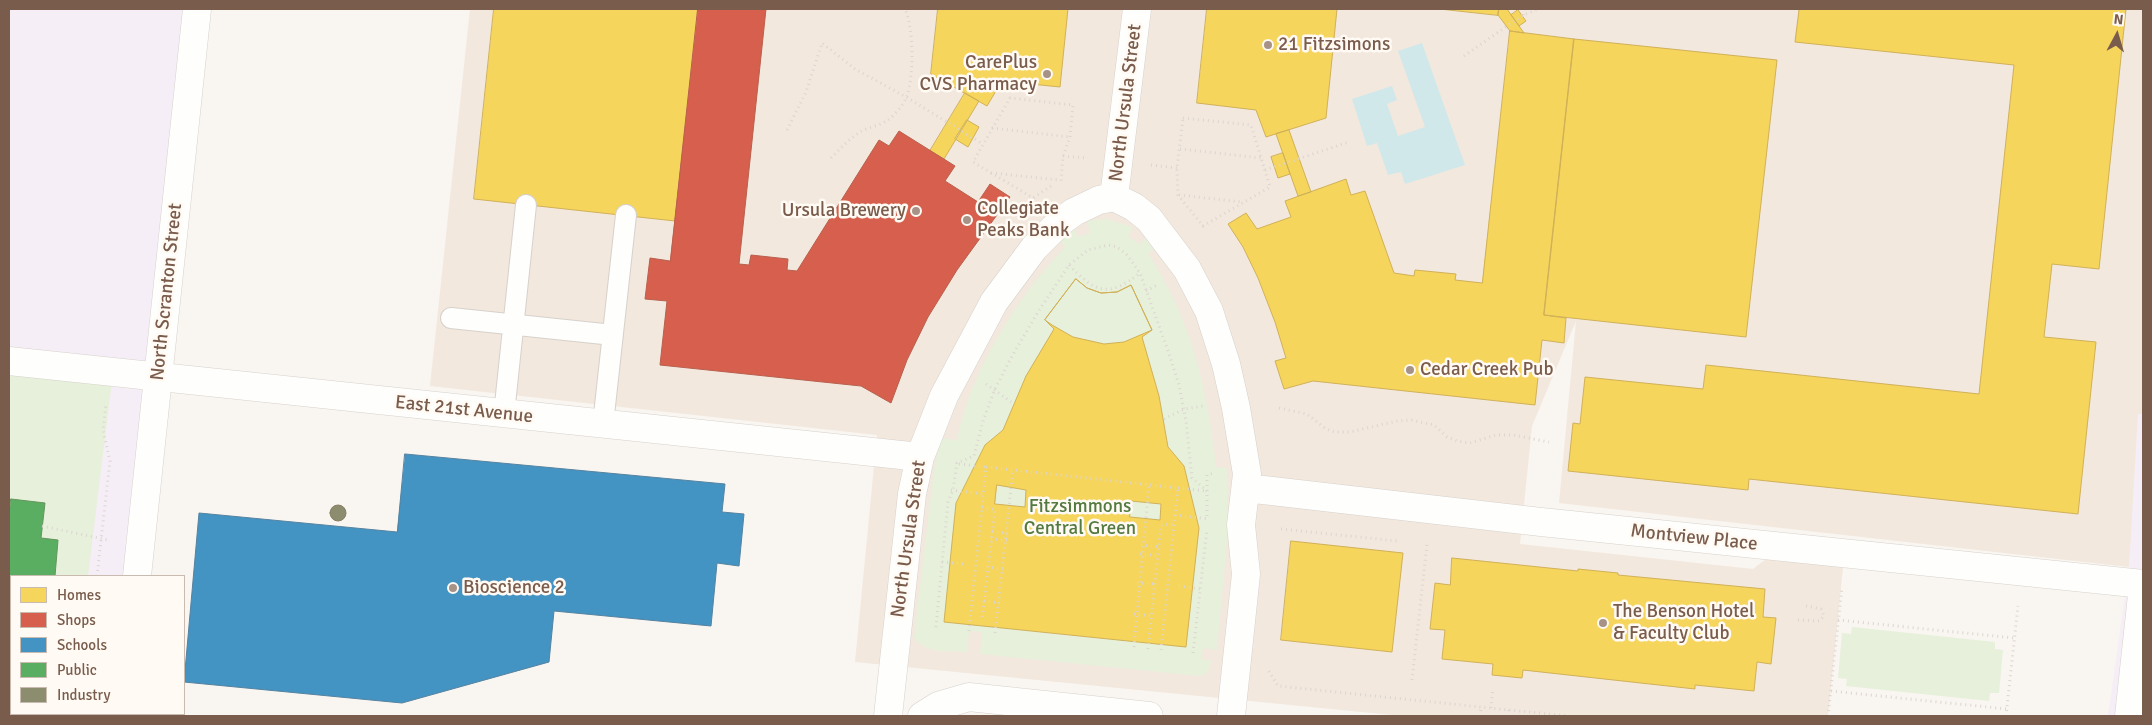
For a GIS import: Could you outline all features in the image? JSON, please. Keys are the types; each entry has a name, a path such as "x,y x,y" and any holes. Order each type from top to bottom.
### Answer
{"street":[{"name":"North Scranton Street","path":"137,575 197,9"},
{"name":"North Ursula Street","path":"1114,197 1137,9"},
{"name":"North Ursula Street","path":"888,716 910,508 920,457 944,396 994,302 1034,248 1053,228 1074,212 1099,200 1114,197 1134,207 1149,219 1188,269 1209,311 1226,364 1243,440 1247,474 1241,525 1246,574 1231,716"},
{"name":"East 21st Avenue","path":"9,362 920,457"},
{"name":"Montview Place","path":"1246,488 1541,522 2143,585"},
{"path":"2129,716 2143,585"},
{"path":"922,716 938,706 969,697 1149,716"}],"lane":[{"path":"504,414 526,205"},
{"path":"603,424 626,215"},
{"path":"451,318 613,335"}],"path":[{"path":"831,158 860,132 887,120 898,110 906,97 912,52 908,15 905,9"},
{"path":"1523,15 1524,9"},
{"path":"1464,56 1523,15 1539,9"},
{"path":"787,130 806,92 822,43 854,69 906,97 983,144"},
{"path":"990,172 1060,180 1063,156 1070,137 1073,105 1010,98 973,162 1033,198"},
{"path":"1183,118 1251,125 1265,170 1270,187 1204,226 1178,195 1177,168 1183,118"},
{"path":"992,128 1070,137"},
{"path":"1265,170 1349,142"},
{"path":"1180,149 1261,158"},
{"path":"1178,195 1243,203"},
{"path":"957,463 974,456 995,389 1026,331 1070,265 1088,250 1108,244 1117,247 1127,256 1140,273 1179,385 1184,409 1192,478 1207,491"},
{"path":"1070,265 1092,285 1102,289 1115,289 1124,286 1140,273"},
{"path":"97,575 110,461 103,430 104,409 113,373"},
{"path":"983,383 995,389 1014,404"},
{"path":"1164,419 1184,409 1205,406"},
{"path":"1279,408 1307,414 1326,429 1335,432 1350,432 1397,421 1411,420 1434,425 1447,437 1470,443 1496,435 1513,435 1549,442"},
{"path":"957,463 1207,491"},
{"path":"936,627 948,502 953,490 957,463"},
{"path":"969,631 986,467"},
{"path":"995,633 1013,470"},
{"path":"1193,653 1207,528 1207,475"},
{"path":"1134,647 1141,554 1149,485"},
{"path":"1161,650 1178,488"},
{"path":"946,490 983,494"},
{"path":"982,506 995,510 990,538 982,619"},
{"path":"1175,515 1207,519"},
{"path":"1148,649 1161,525 1163,523 1174,524"},
{"path":"42,526 101,539"},
{"path":"1281,529 1398,541"},
{"path":"991,531 1007,534"},
{"path":"990,538 1006,540"},
{"path":"1418,543 1435,545"},
{"path":"1412,680 1427,544"},
{"path":"1142,546 1159,547"},
{"path":"1141,554 1158,556"},
{"path":"942,562 963,564"},
{"path":"988,567 1003,568"},
{"path":"1139,583 1155,584"},
{"path":"1180,586 1200,589"},
{"path":"1828,716 1842,587 1832,586"},
{"path":"983,601 999,603"},
{"path":"1798,620 1819,621 1824,616 1821,609 1802,605"},
{"path":"2006,716 2018,606"},
{"path":"1136,614 1152,616"},
{"path":"1838,620 2014,638"},
{"path":"9,687 10,671"},
{"path":"1278,686 1568,716"},
{"path":"1491,708 1493,688"},
{"path":"1831,691 2007,709"},
{"path":"1480,716 1481,707"},
{"path":"1509,710 1509,716"}],"shaded area":[{"path":"9,9 197,9 137,575 10,575 10,715 121,716 9,716"},
{"path":"470,9 2143,9 2143,426 2129,567 1559,503 1576,321 1532,426 1520,544 1753,569 1766,559 1843,567 1828,716 1402,716 855,662 877,435 430,386"},
{"path":"2138,414 2143,414 2143,716 2108,716 2129,567"}],"green space":[{"name":"Fitzsimmons Central Green","path":"1107,219 1133,227 1128,237 1140,244 1147,235 1156,248 1148,253 1176,304 1195,356 1208,410 1216,467 1227,468 1228,529 1217,650 1203,648 1201,659 1211,661 1208,671 1200,676 980,654 982,632 969,631 967,652 938,651 924,646 914,637 934,469 941,440 947,438 954,441 957,440 963,414 984,362 998,336 1030,288 1065,247 1060,241 1073,227 1078,237 1090,233 1087,221"},
{"path":"9,362 113,373 88,575 10,575 10,715 71,716 9,716"},
{"path":"1852,627 1995,642 1995,649 2003,650 1999,693 1990,693 1989,701 1846,686 1847,679 1838,678 1842,633 1851,634"}],"water":[{"path":"1422,43 1465,165 1405,184 1401,172 1388,175 1377,143 1367,146 1352,99 1392,86 1397,100 1387,104 1398,136 1425,127 1398,51"}],"building: Homes":[{"path":"494,9 698,9 675,221 474,199"},
{"path":"938,9 1068,9 1060,87 1002,81 987,106 931,74"},
{"name":"21 Fitzsimons","path":"1207,9 1337,9 1326,118 1266,137 1256,110 1197,103"},
{"name":"21 Fitzsimons","path":"1440,9 1499,9 1498,15"},
{"path":"1499,9 1507,9 1524,33 1510,31 1498,15"},
{"path":"1785,9 2126,9 2099,269 2052,264 2044,337 2096,342 2078,514 1749,479 1748,490 1568,471 1573,423 1580,424 1585,377 1703,389 1706,365 1979,394 2014,65 1795,42 1799,10"},
{"path":"1518,10 1526,21 1519,26 1511,15"},
{"path":"1510,31 1574,39 1544,315 1566,318 1564,343 1542,340 1535,405 1313,381 1284,389 1275,361 1286,358 1275,322 1258,278 1243,247 1228,224 1246,213 1257,229 1291,217 1285,201 1346,179 1351,195 1365,191 1394,273 1414,276 1415,270 1456,274 1455,280 1482,283"},
{"path":"1574,39 1777,60 1746,337 1544,315"},
{"path":"965,93 979,101 944,159 930,151"},
{"path":"967,120 979,127 968,147 955,139"},
{"path":"1289,130 1311,192 1298,196 1276,134"},
{"path":"1283,153 1290,174 1278,178 1271,157"},
{"path":"1076,279 1087,288 1101,293 1117,292 1131,285 1152,330 1124,342 1104,344 1073,337 1052,325 1045,320"},
{"name":"Fitzsimmons Central Green","path":"1076,279 1087,288 1101,293 1117,292 1131,285 1152,330 1142,337 1159,396 1168,447 1184,466 1199,528 1186,647 944,622 956,503 985,445 1003,430 1026,376 1054,329 1045,320"},
{"path":"997,485 1026,490 1025,507 995,504"},
{"path":"1131,501 1161,504 1160,520 1130,517"},
{"path":"1291,541 1403,553 1392,652 1281,640"},
{"name":"The Benson Hotel & Faculty Club","path":"1452,558 1765,589 1763,617 1776,618 1771,664 1757,662 1754,691 1695,685 1695,689 1523,670 1522,678 1492,675 1493,664 1442,659 1445,630 1430,629 1435,583 1450,585"}],"building: Shops":[{"name":"Ursula Brewery","path":"698,9 766,9 739,264 749,265 751,255 788,259 787,270 797,271 879,140 889,146 899,131 955,166 945,181 978,202 990,184 1010,197 957,270 928,317 907,360 891,403 861,386 660,365 667,301 645,299 650,258 670,261"}],"building: Schools":[{"name":"Bioscience 2","path":"405,454 725,484 722,512 744,514 739,566 717,563 711,626 554,611 549,662 402,703 185,682 199,513 397,532"}],"building: Public":[{"path":"11,499 45,503 41,538 58,540 55,575 10,575 10,671 9,671 9,516"}],"building: Industry":[{"path":"338,505 344,507 346,513 344,519 338,521 332,519 330,513 332,507"}],"place":[{"name":"21 Fitzsimons","path":"1268,45"},
{"name":"CarePlus CVS Pharmacy","path":"1047,74"},
{"name":"Ursula Brewery","path":"916,211"},
{"name":"Collegiate Peaks Bank","path":"967,220"},
{"name":"Cedar Creek Pub","path":"1410,370"},
{"name":"Bioscience 2","path":"453,588"},
{"name":"The Benson Hotel & Faculty Club","path":"1603,623"}]}
